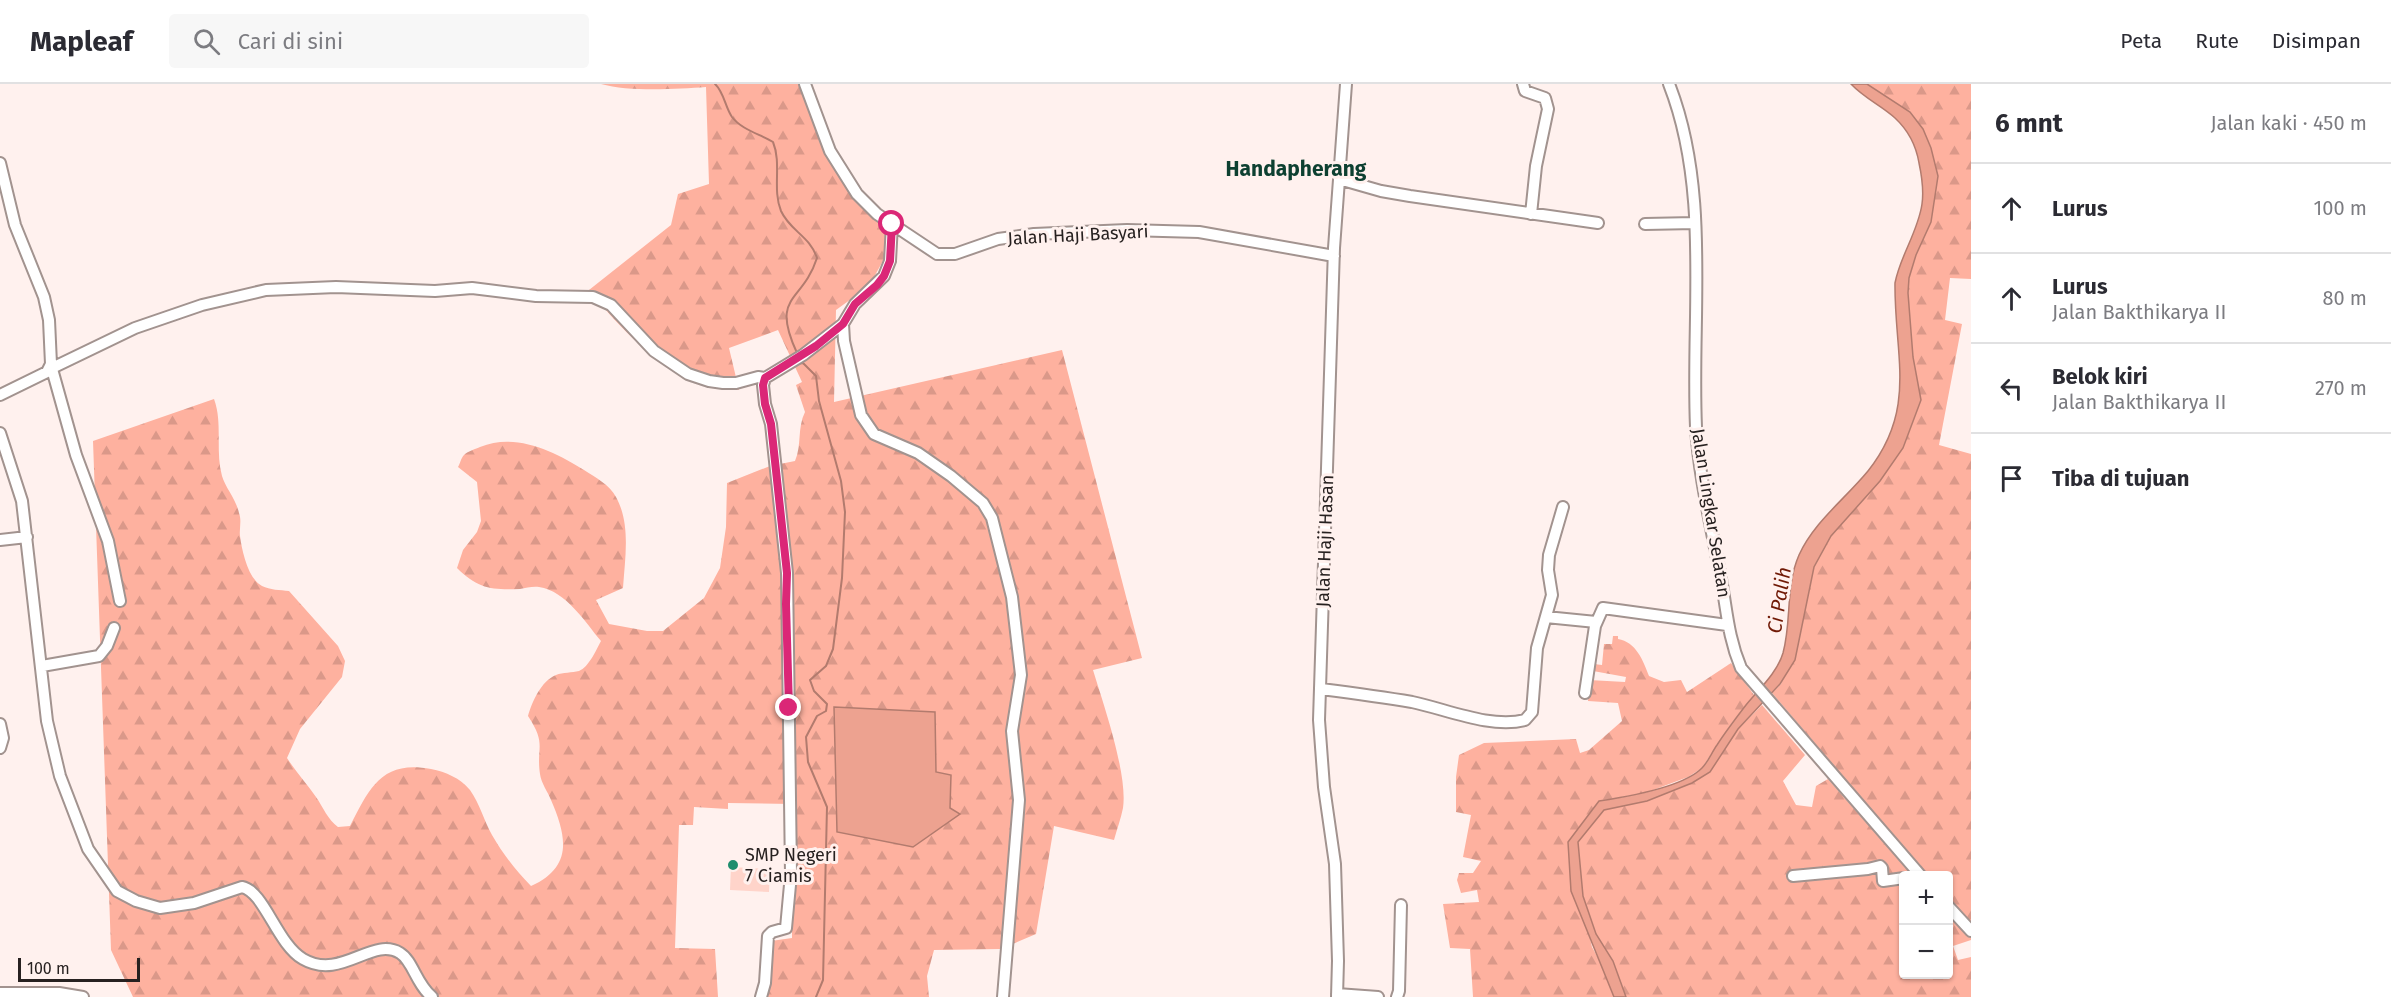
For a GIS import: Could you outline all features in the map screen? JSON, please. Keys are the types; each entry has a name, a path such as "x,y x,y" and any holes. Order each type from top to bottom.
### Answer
{"street":[{"name":"Jalan Haji Basyari","path":"805,84 830,151 841,170 869,207 942,255 955,254 998,239 1034,234 1127,230 1199,232 1334,256"},
{"name":"Jalan Haji Hasan","path":"1337,995 1335,864 1320,750 1334,256 1346,84"},
{"path":"1523,84 1526,91 1545,98 1548,109 1536,166 1531,214"},
{"name":"Jalan Lingkar Selatan","path":"1669,84 1686,137 1695,223 1696,426 1701,474 1723,586 1731,645 1741,668 1917,871"},
{"path":"0,163 15,225 44,297 49,320 51,369 76,455 106,535 120,601"},
{"path":"1339,179 1410,196 1598,223"},
{"path":"1645,224 1695,223"},
{"path":"0,395 135,328 202,305 266,290 291,288 435,291 480,288 546,297 593,297 611,305 654,351 688,374 723,383 736,383 758,377 765,378 800,357 843,324 855,304 884,276 890,261 892,224"},
{"path":"843,324 844,341 865,424 874,434 905,446 932,462 984,503 992,518 1012,597 1021,675 1012,731 1018,800 1003,997"},
{"path":"761,997 765,983 768,936 772,932 786,928 790,874 787,573 771,424 765,404 763,385 765,378"},
{"path":"0,433 17,483 27,537 47,721 60,776 88,849 117,891 136,902 160,908 194,903 242,887 248,888 258,899 277,932 303,959 336,966 373,951 386,949 397,951 404,955 417,981 432,997"},
{"path":"1321,689 1415,703 1484,720 1525,720 1532,712 1538,648 1552,595 1548,570 1549,555 1563,507"},
{"path":"0,540 27,537"},
{"path":"1585,693 1596,622 1602,609 1607,607 1727,625"},
{"path":"1546,617 1596,622"},
{"path":"42,666 99,656 107,646 114,628"},
{"path":"0,724 3,738 0,748"},
{"path":"1793,876 1880,866 1883,881 1899,879"},
{"path":"1397,997 1401,905"},
{"path":"1953,911 1971,931"},
{"path":"0,993 59,993 82,997"},
{"path":"1337,995 1378,997"}],"shaded area":[{"path":"1851,84 1867,84 1910,112 1923,129 1931,148 1938,176 1931,222 1916,255 1909,278 1913,357 1921,400 1903,448 1880,481 1831,536 1814,567 1795,660 1780,684 1738,729 1710,772 1692,783 1647,801 1604,810 1578,842 1583,896 1596,934 1613,961 1626,997 1614,997 1571,891 1568,842 1599,801 1668,786 1693,775 1704,766 1727,730 1772,674 1780,660 1786,641 1792,579 1805,543 1821,521 1868,471 1883,448 1893,425 1900,380 1895,283 1920,214 1923,199 1922,178 1916,150 1904,128 1895,118"},
{"path":"834,707 935,712 936,772 951,775 950,808 960,814 913,847 837,832"},
{"path":"731,867 770,869 769,892 730,890"}],"green space":[{"path":"601,84 798,84 832,164 859,203 882,226 887,239 884,259 869,286 836,310 834,402 1062,350 1142,658 1093,670 1114,739 1122,777 1123,808 1114,840 1054,826 1036,934 1001,949 934,950 927,976 929,997 767,997 771,941 792,938 792,804 728,803 728,809 694,807 693,825 679,825 675,948 715,949 718,997 133,997 111,950 93,441 214,399 217,408 222,476 238,508 241,542 249,571 262,586 289,591 338,646 345,661 342,677 300,729 287,758 328,817 338,827 350,826 371,788 389,773 414,767 437,770 452,776 470,790 496,842 531,886 554,870 563,850 563,838 561,826 543,784 539,765 539,740 528,716 535,698 546,682 556,675 583,669 601,641 574,608 558,594 537,587 510,589 486,587 472,580 457,568 463,550 477,532 481,521 477,482 458,467 463,456 472,450 494,443 521,443 535,446 573,463 610,489 621,507 624,518 626,553 623,588 596,600 609,624 647,631 663,631 704,598 720,568 726,527 727,483 770,466 795,461 805,412 796,385 802,382 778,330 729,348 739,390 719,386 685,376 658,359 621,327 589,290 671,225 678,194 709,184 706,87 653,89 612,87","holes":["834,707 935,712 936,772 951,775 950,808 960,814 837,832"]},
{"path":"1867,84 1971,84 1971,279 1950,278 1945,320 1962,324 1939,445 1971,454 1971,924 1953,904 1953,871 1924,871 1772,693 1781,684 1804,613 1814,567 1831,536 1880,481 1903,448 1921,400 1913,357 1908,293 1909,278 1916,255 1931,148 1923,129 1910,112"},
{"path":"1613,636 1618,636 1618,639 1634,648 1649,676 1664,682 1681,680 1687,692 1731,663 1754,695 1731,724 1702,768 1688,777 1645,793 1599,801 1568,842 1592,947 1604,969 1614,997 1473,997 1470,949 1450,948 1443,904 1479,902 1477,890 1461,893 1457,880 1459,873 1473,873 1481,861 1463,857 1471,815 1456,812 1456,777 1459,755 1484,743 1576,739 1580,753 1589,750 1622,721 1618,703 1588,701 1589,680 1625,682 1626,677 1593,671 1594,664 1602,665 1604,644 1612,644"},
{"path":"1762,705 1805,755 1783,781 1796,805 1812,807 1816,786 1828,779 1908,871 1899,871 1899,979 1953,979 1953,946 1958,960 1971,957 1971,997 1626,997 1613,961 1596,934 1583,896 1577,842 1604,810 1647,801 1710,772 1738,729"},
{"path":"1953,918 1971,938 1971,940 1953,946"}],"waterway":[{"path":"715,84 732,117 746,129 773,142 776,150 777,194 781,211 789,224 810,244 817,258 811,273 788,309 789,334 797,353"},
{"path":"801,361 816,376 819,401 841,481 845,512 842,578 833,649 826,666 810,680 814,691 827,704 826,711 817,716 806,737 808,762 827,807 823,980 816,997"}],"place":[{"name":"SMP Negeri 7 Ciamis","path":"733,865"}],"district":[{"name":"Handapherang","path":"1296,169"}],"route":[{"path":"789,708 787,573 771,424 765,404 763,381 767,374 803,355 843,324 855,304 877,285 888,269 890,261 892,224"}],"water label":[{"name":"Ci Palih","path":"1779,600"}]}
